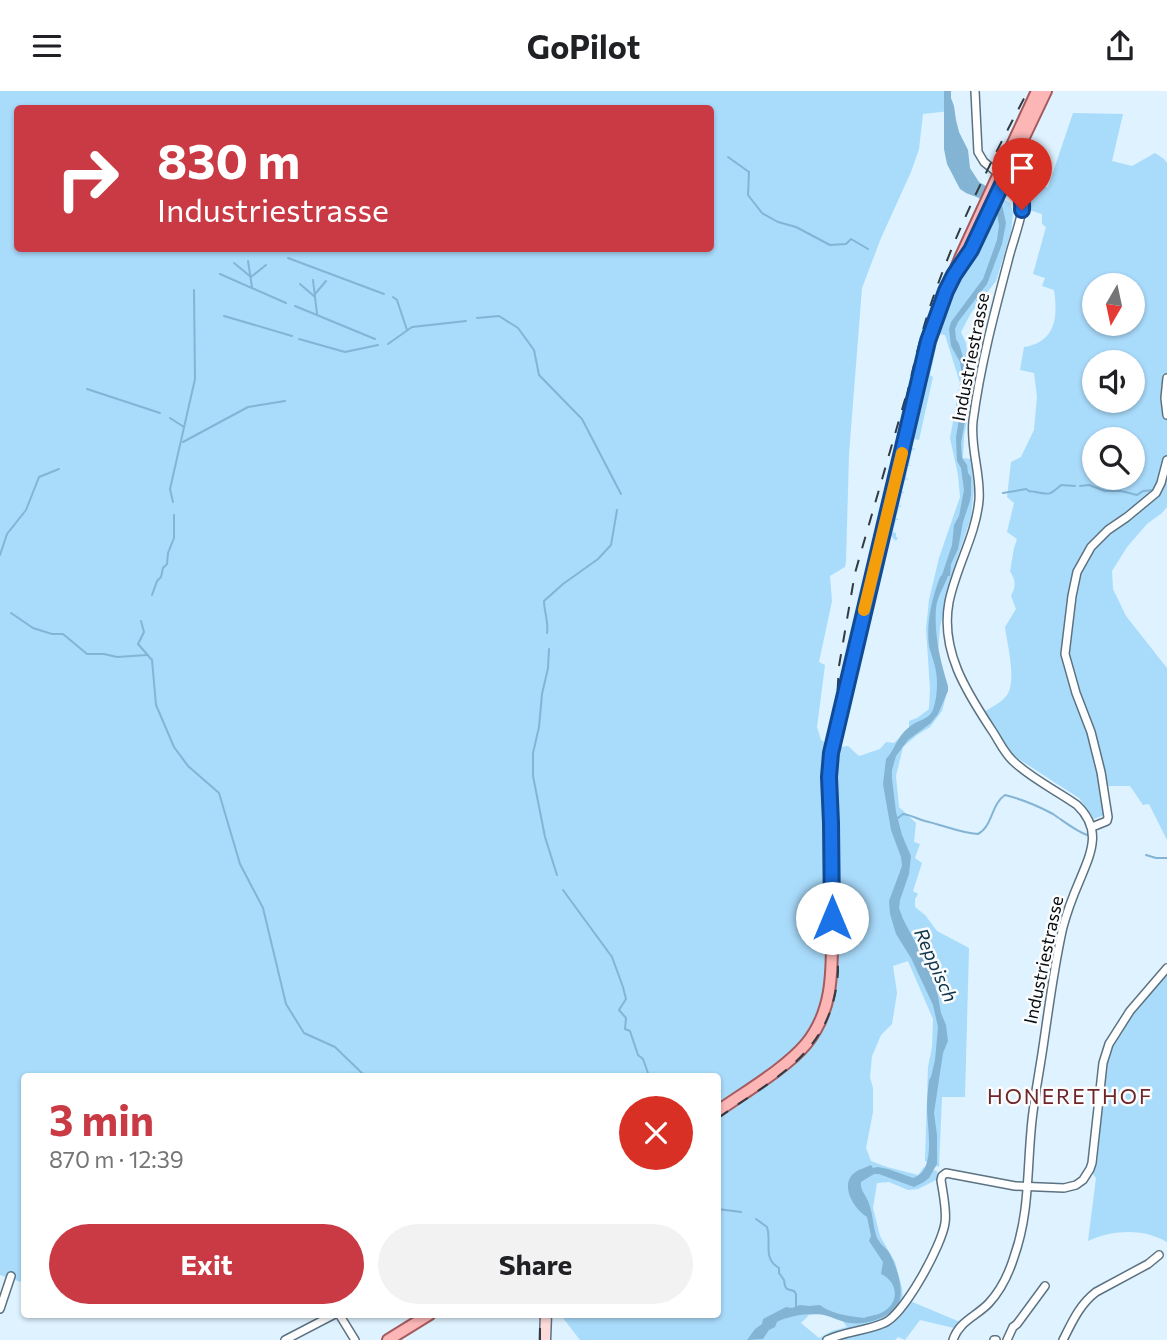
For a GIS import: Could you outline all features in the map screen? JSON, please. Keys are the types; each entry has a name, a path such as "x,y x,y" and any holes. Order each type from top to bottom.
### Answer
{"main road":[{"path":"1002,176 1037,91"},
{"path":"721,1109 794,1057 821,1020 828,1001 832,971 829,777 831,753 923,357 935,319 961,256 1046,91"},
{"path":"388,1340 424,1318"},
{"path":"545,1340 546,1318"}],"street":[{"name":"Industriestrasse","path":"953,1340 961,1325 988,1305 1001,1287 1014,1258 1025,1222 1032,1121 1056,965 1068,912 1091,855 1093,843 1092,827 1077,805 1018,766 1006,753 960,679 949,639 949,602 979,501 973,424 983,363 1023,199 1015,184 984,162 978,152 975,91"},
{"path":"1167,378 1167,415"},
{"path":"1092,827 1105,823 1108,817 1091,732 1065,653 1074,585 1080,565 1094,543 1158,491 1167,460"},
{"path":"827,1340 843,1333 885,1323 905,1305 944,1230 946,1216 941,1180 946,1173 1028,1187 1064,1188 1076,1185 1086,1175 1092,1163 1105,1057 1113,1036 1130,1011 1167,968"},
{"path":"1063,1340 1089,1297 1148,1265 1159,1255"},
{"path":"0,1310 11,1276"},
{"path":"1007,1340 1013,1327 1045,1286"},
{"path":"285,1340 329,1318"},
{"path":"340,1318 355,1340"}],"shaded area":[{"path":"0,91 947,91 950,111 923,114 919,149 911,172 862,288 849,454 846,561 845,567 830,576 832,601 819,662 825,665 817,727 821,740 834,748 848,746 859,756 880,749 886,742 894,743 909,728 909,721 929,709 926,629 929,600 939,558 960,497 950,438 960,383 945,335 939,334 919,440 914,439 912,448 916,449 912,450 909,465 912,466 908,466 906,478 909,479 905,480 902,491 905,493 902,493 899,505 902,506 899,507 896,518 899,520 896,520 893,532 898,538 896,541 891,536 891,527 902,467 937,325 958,276 1002,198 1010,203 1013,213 1011,232 1001,265 996,281 971,313 961,332 966,343 972,393 963,458 971,459 974,489 971,517 940,627 938,652 946,696 942,711 930,727 903,747 896,776 899,807 916,823 914,842 920,844 915,858 922,863 913,891 918,894 915,907 937,931 969,948 965,1097 942,1097 939,1167 925,1161 928,1067 933,1019 908,961 893,966 897,993 892,1024 881,1035 872,1056 870,1077 873,1112 866,1148 871,1161 887,1167 918,1175 924,1167 937,1171 938,1179 918,1189 908,1190 889,1182 877,1183 873,1208 880,1236 895,1262 903,1298 960,1322 954,1328 920,1320 905,1340 898,1337 895,1340 580,1340 563,1318 721,1318 721,1073 21,1073 21,1282 0,1275","holes":["837,1313 847,1327 819,1338 801,1323 809,1315"]},
{"path":"944,91 951,91 959,132 968,150 970,168 979,182 1001,200 1006,223 1002,244 987,284 955,329 970,379 961,443 962,458 971,477 971,494 950,576 936,608 937,638 948,691 938,714 931,723 908,740 896,756 892,770 896,812 911,856 899,908 930,970 948,1041 943,1053 934,1113 937,1164 929,1178 914,1187 879,1174 861,1182 877,1238 891,1256 899,1277 900,1299 891,1312 877,1320 861,1323 819,1314 793,1316 777,1322 763,1339 747,1340 762,1324 763,1319 786,1307 820,1305 835,1313 864,1318 879,1314 891,1305 894,1288 881,1274 883,1262 869,1241 871,1236 867,1217 850,1197 848,1184 854,1173 871,1165 873,1168 888,1169 913,1178 920,1174 928,1158 929,1080 935,1060 938,1027 933,1005 911,958 896,934 890,914 889,901 902,866 891,830 883,784 886,759 899,738 907,729 931,713 935,701 937,676 929,646 929,620 934,593 952,545 954,525 959,516 964,490 961,468 957,461 956,437 964,390 960,362 951,346 949,329 951,322 983,279 997,240 999,225 997,214 979,198 960,189 947,164 944,149"},
{"path":"1073,113 1123,114 1112,161 1132,166 1155,153 1167,163 1167,507 1147,524 1127,547 1112,571 1113,589 1126,616 1167,668 1167,840 1149,804 1143,805 1130,786 1102,786 1104,815 1094,819 1079,798 1014,756 984,712 1005,698 1011,681 1005,627 1016,609 1011,596 1015,583 1010,571 1017,539 1007,532 1014,503 1007,497 1011,462 1021,457 1034,430 1037,397 1034,373 1020,370 1024,347 1043,340 1049,334 1056,310 1054,290 1042,286 1045,278 1033,274 1046,227 1042,224 1042,214 1029,210 1028,186 1048,187"},
{"path":"1167,976 1167,1242 1148,1234 1128,1232 1088,1241 1106,1068 1119,1033"}],"waterway":[{"path":"728,157 749,172 748,195 762,213 830,245 846,244 851,239 868,249"},
{"path":"288,258 384,294"},
{"path":"248,261 252,287"},
{"path":"234,263 251,277 266,265"},
{"path":"220,274 286,303"},
{"path":"313,280 317,314"},
{"path":"315,294 326,281"},
{"path":"300,284 315,297"},
{"path":"173,502 170,489 195,379 194,290"},
{"path":"393,297 397,300 407,330"},
{"path":"295,306 375,339"},
{"path":"224,316 292,336"},
{"path":"477,318 499,316 518,328 534,350 539,375 582,419 621,494"},
{"path":"388,344 412,327 466,321"},
{"path":"299,339 345,352 378,345"},
{"path":"87,389 160,413"},
{"path":"183,442 248,407 285,401"},
{"path":"170,418 184,427"},
{"path":"0,555 7,534 26,510 39,477 59,469"},
{"path":"1003,493 1026,489 1047,494 1061,485 1075,486"},
{"path":"1080,486 1089,485 1105,491 1137,495 1143,491 1154,490"},
{"path":"547,633 544,601 598,559 611,545 617,510"},
{"path":"152,595 167,564 174,538 174,515"},
{"path":"11,613 33,628 52,634 63,634 87,654 117,657 147,655"},
{"path":"141,621 144,632 138,644 152,660 156,705 174,747 188,766 219,793 240,864 263,908 286,1004 304,1033 335,1047 362,1073"},
{"path":"549,649 533,753 533,776 545,837 557,875"},
{"path":"898,818 903,814 958,831 978,834 987,826 997,804 1005,795 1047,811 1087,835"},
{"path":"1146,855 1167,858"},
{"path":"563,890 612,957 626,999 619,1010 626,1018 625,1029 630,1031 648,1073"},
{"path":"721,1209 741,1212"},
{"path":"756,1219 767,1227 769,1255 779,1268 787,1289 796,1294 796,1307"}],"railway":[{"path":"906,399 926,321 954,242 1028,91"},
{"path":"721,1116 798,1060 813,1043 834,1000 838,972 835,735 839,666 855,573 908,389"},
{"path":"540,1318 540,1340"}],"slow traffic":[{"path":"864,610 902,453"}],"district":[{"name":"HONERETHOF","path":"1070,1097"}],"route":[{"path":"832,918 829,777 831,753 918,378 946,291 971,250 1005,178 1020,191 1023,199 1022,210"}],"water label":[{"name":"Reppisch","path":"936,965"}]}
